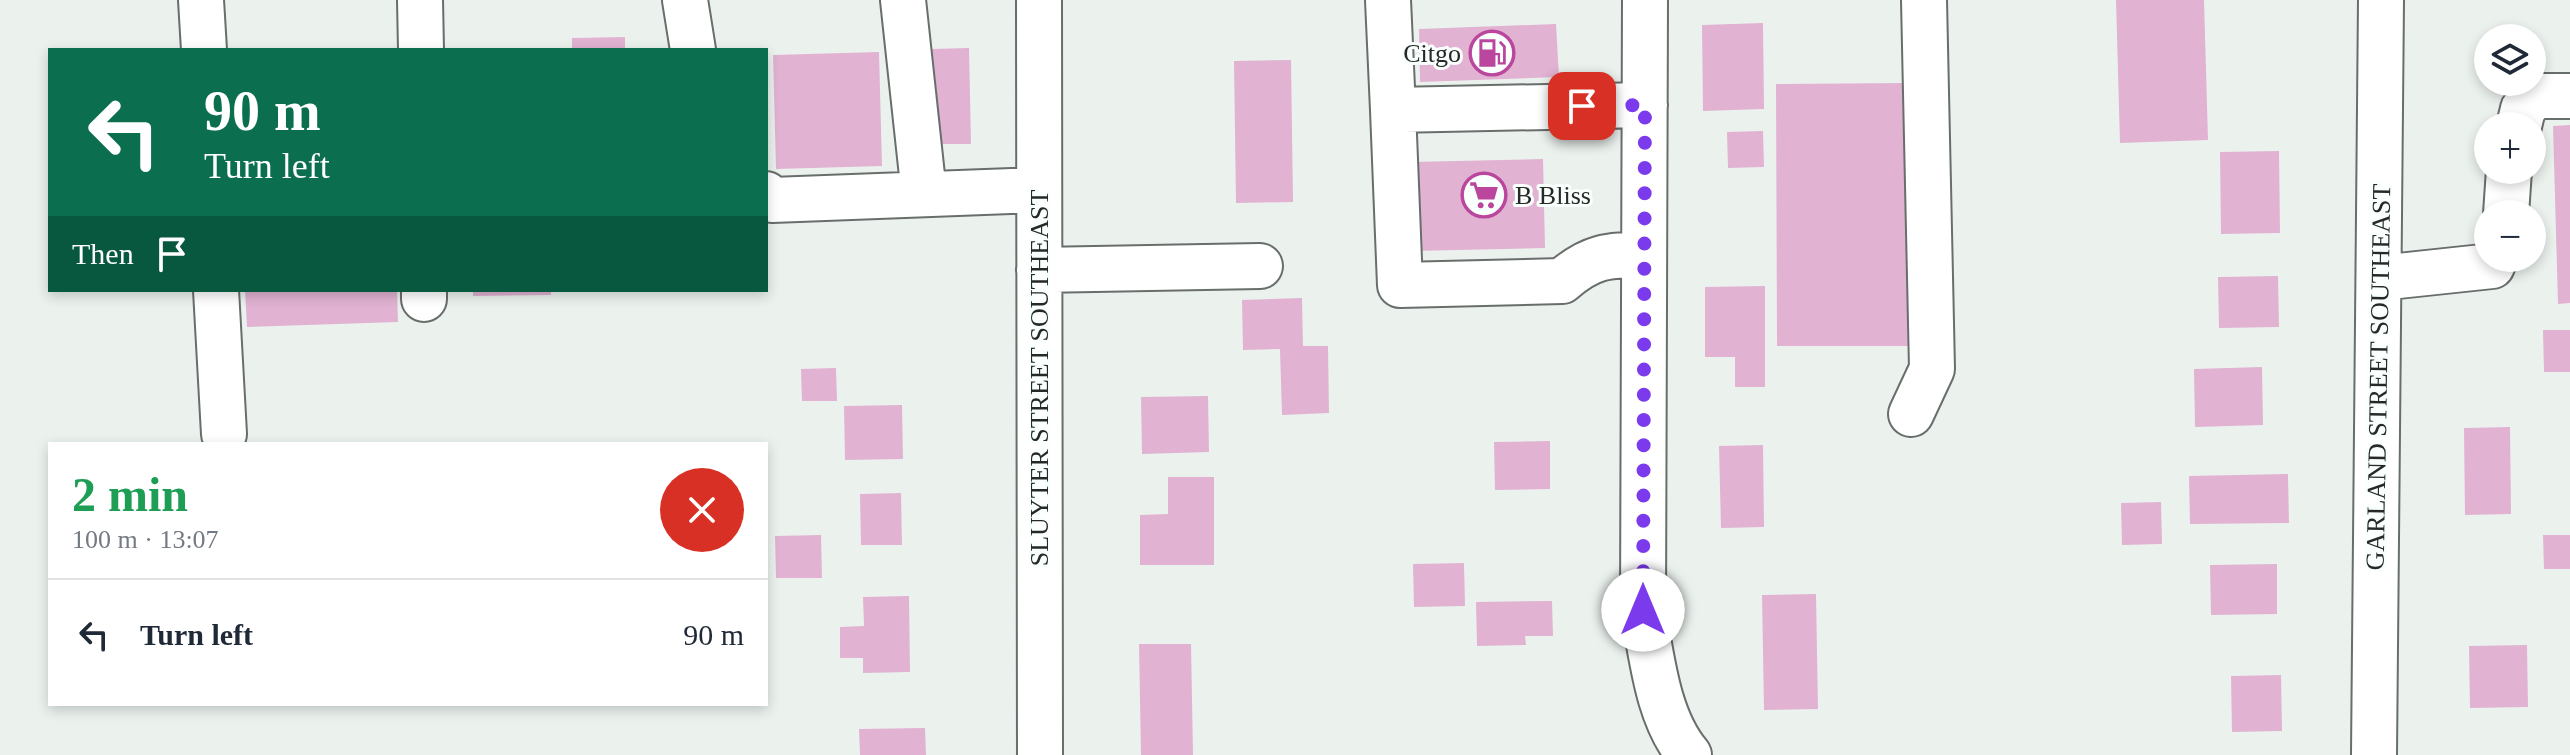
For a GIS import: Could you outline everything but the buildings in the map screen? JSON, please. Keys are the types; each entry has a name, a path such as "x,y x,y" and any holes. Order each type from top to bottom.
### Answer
{"street":[{"path":"201,0 204,48"},
{"path":"420,0 421,48"},
{"path":"685,0 693,48"},
{"path":"903,0 924,194"},
{"name":"SLUYTER STREET SOUTHEAST","path":"1039,0 1040,755"},
{"path":"1388,0 1400,285 1562,281 1581,264 1607,255 1644,255"},
{"path":"1645,0 1643,610 1658,689 1680,745 1689,755"},
{"path":"1911,414 1932,369 1924,0"},
{"name":"GARLAND STREET SOUTHEAST","path":"2374,755 2381,0"},
{"path":"2522,112 2535,96 2570,96"},
{"path":"1393,110 1645,105"},
{"path":"768,196 772,200 1039,190"},
{"path":"1039,270 1260,266"},
{"path":"2379,278 2474,268"},
{"path":"216,292 224,434"}],"place":[{"name":"Citgo","path":"1492,53"},
{"name":"B Bliss","path":"1484,195"}],"route":[{"path":"1582,106 1645,105 1643,610"}]}
